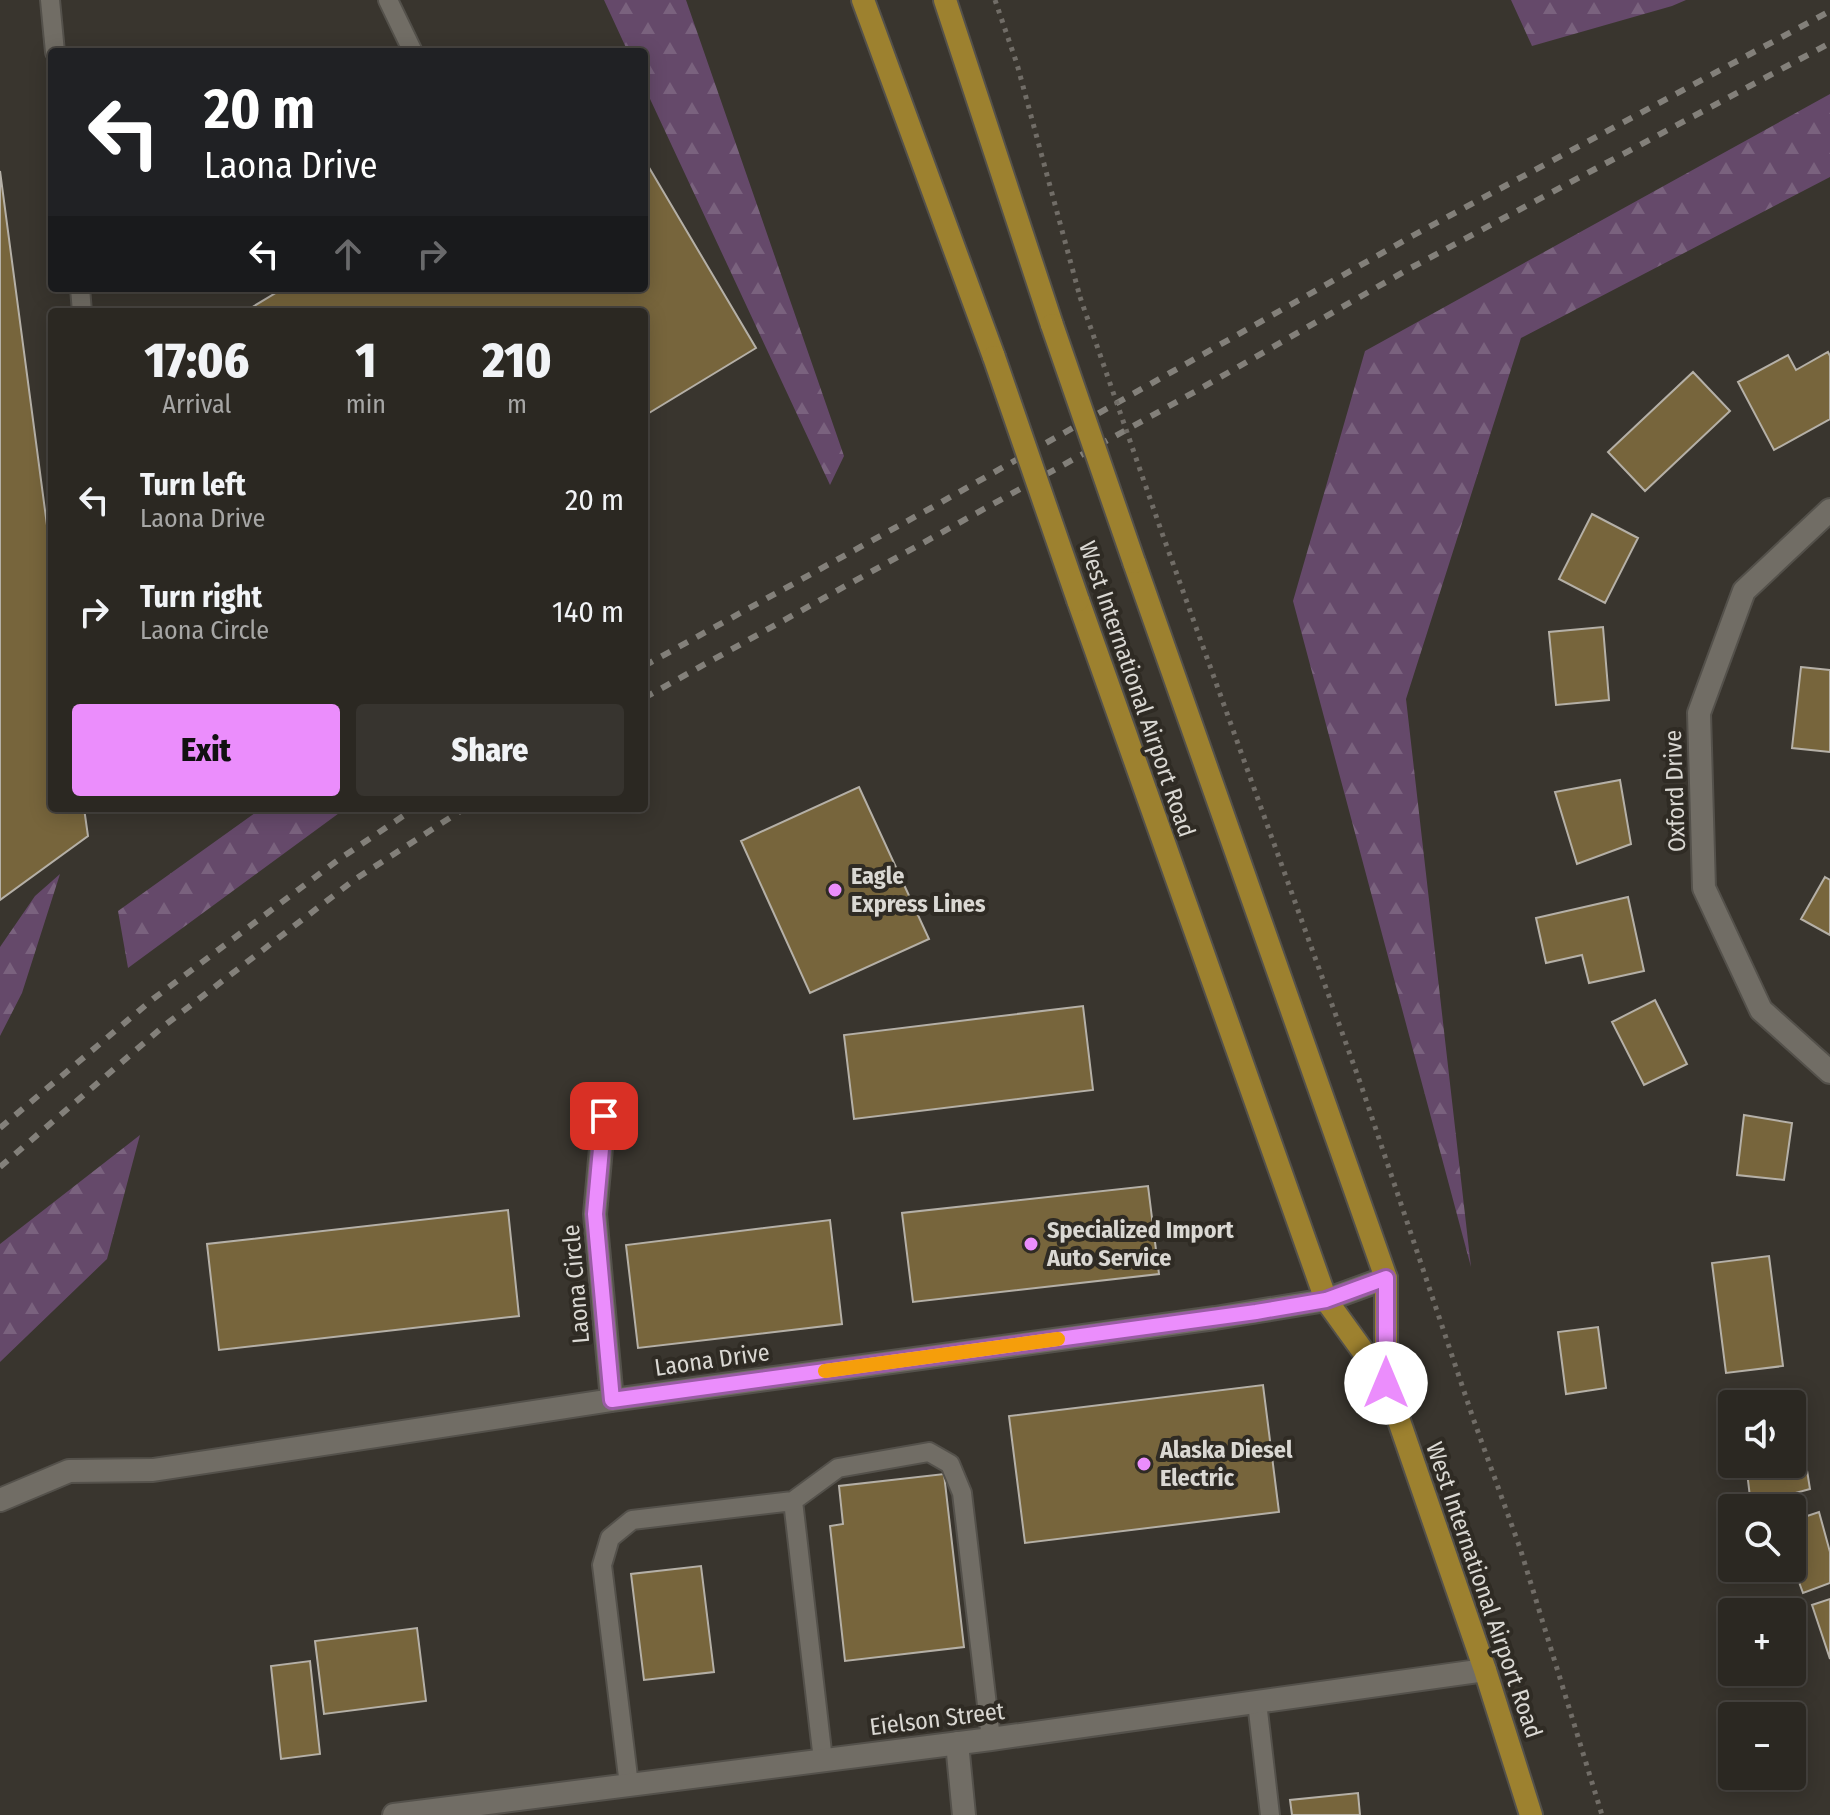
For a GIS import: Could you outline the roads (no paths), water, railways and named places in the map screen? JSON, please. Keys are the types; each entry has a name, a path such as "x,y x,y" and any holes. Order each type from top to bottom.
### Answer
{"main road":[{"name":"West International Airport Road","path":"863,0 994,357 1326,1300 1386,1383 1485,1670 1531,1815"},
{"name":"West International Airport Road","path":"945,0 1052,325 1386,1278 1386,1383"}],"street":[{"name":"Oxford Drive","path":"1830,510 1744,591 1699,713 1704,888 1761,1010 1830,1072"},
{"name":"Laona Circle","path":"604,1116 595,1214 612,1400"},
{"name":"Laona Drive","path":"0,1500 69,1471 153,1470 612,1400 1200,1320 1326,1300 1386,1278"},
{"name":"Eielson Street","path":"394,1815 991,1739 1485,1670"},
{"path":"957,1743 964,1815"}],"lane":[{"path":"388,0 411,48"},
{"path":"54,1 55,48"},
{"path":"629,1785 602,1565 610,1538 632,1520 793,1501 838,1468 929,1452 950,1464 962,1493 991,1739"},
{"path":"793,1501 823,1760"},
{"path":"1257,1702 1270,1815"}],"railway":[{"path":"648,664 1414,235 1830,11"},
{"path":"648,696 1198,390 1405,271 1830,43"},
{"path":"0,1128 153,999 338,860 409,812"},
{"path":"0,1167 165,1025 354,880 459,812"}],"place":[{"name":"Eagle Express Lines","path":"835,890"},
{"name":"Specialized Import Auto Service","path":"1031,1244"},
{"name":"Alaska Diesel Electric","path":"1144,1464"}]}
